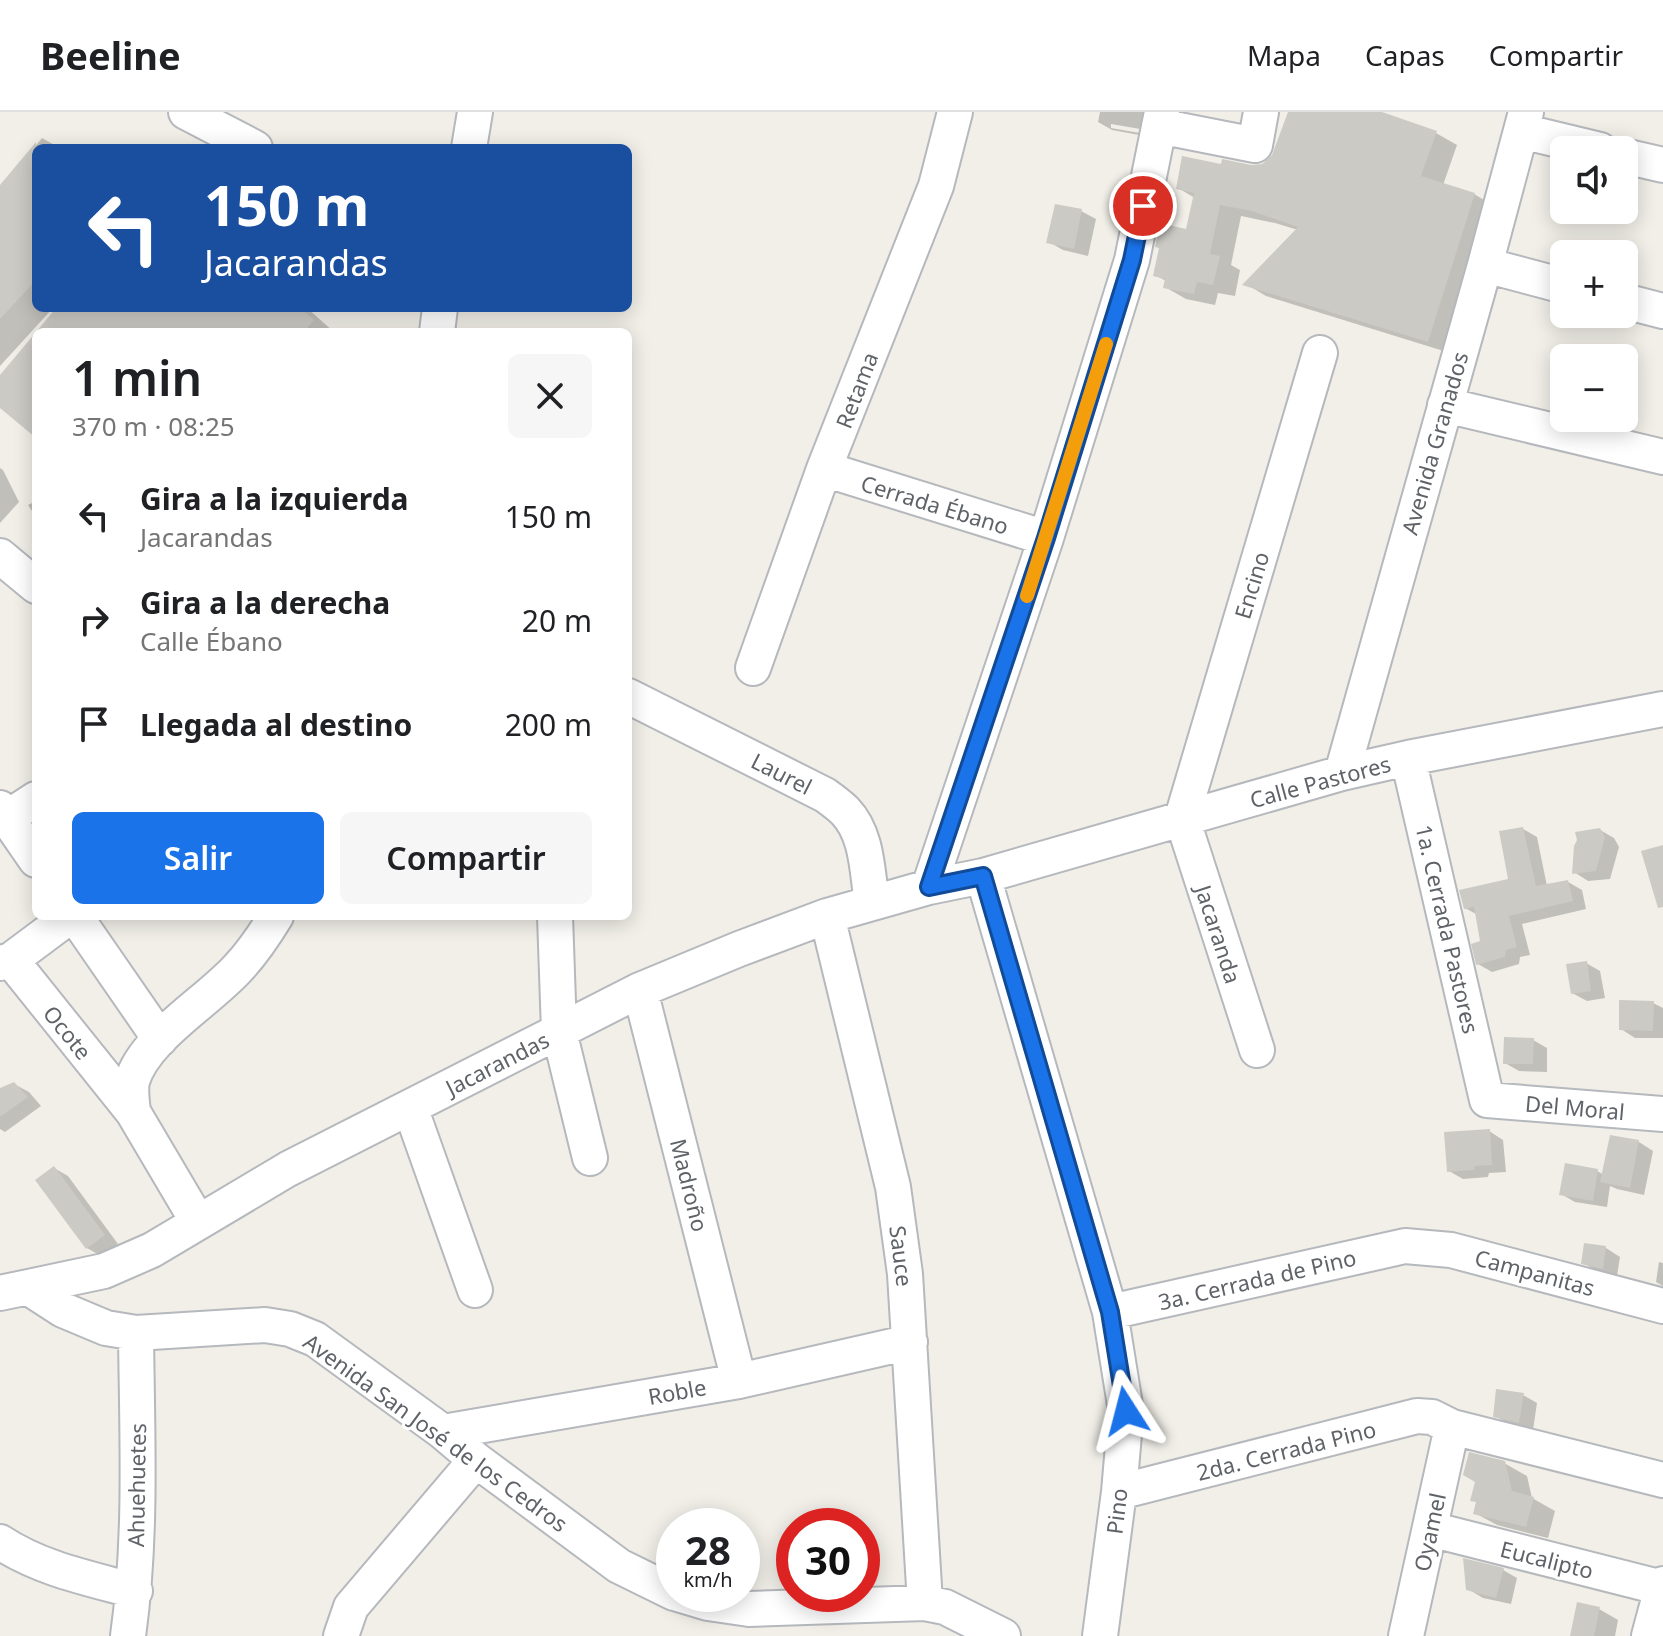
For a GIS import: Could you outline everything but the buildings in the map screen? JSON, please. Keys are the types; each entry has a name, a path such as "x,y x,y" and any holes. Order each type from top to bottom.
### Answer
{"street":[{"path":"186,112 243,132"},
{"path":"470,144 475,112"},
{"name":"Retama","path":"753,668 824,469 936,186 955,112"},
{"path":"929,887 1046,538 1132,260 1161,119 1255,145 1261,112"},
{"path":"1523,122 1562,136"},
{"name":"Avenida Granados","path":"1342,773 1523,122"},
{"path":"1638,159 1663,165"},
{"path":"1485,265 1550,282"},
{"path":"1638,305 1663,311"},
{"name":"Encino","path":"1182,818 1320,353"},
{"path":"1445,405 1663,457"},
{"name":"Cerrada Ébano","path":"824,469 1046,538"},
{"path":"0,556 32,583"},
{"name":"Laurel","path":"632,698 825,795 845,811 862,839 872,903"},
{"name":"Calle Pastores","path":"983,876 1342,773 1663,709"},
{"name":"1a. Cerrada Pastores","path":"1408,758 1487,1100"},
{"path":"32,801 4,813 32,854"},
{"name":"Jacaranda","path":"1182,818 1257,1050"},
{"name":"Jacarandas","path":"15,1290 104,1271 152,1250 288,1169 640,990 827,916 929,887 983,876"},
{"name":"Pino","path":"983,876 1110,1312 1126,1411 1100,1636"},
{"name":"Sauce","path":"827,916 893,1187 905,1274 925,1603"},
{"path":"6,962 66,920"},
{"path":"75,920 160,1039"},
{"path":"133,1112 133,1080 144,1059 160,1039 238,968 273,920"},
{"path":"555,920 559,1031 590,1158"},
{"name":"Ocote","path":"6,962 133,1112 198,1222"},
{"name":"Madroño","path":"640,990 739,1381"},
{"name":"Del Moral","path":"1487,1100 1663,1114"},
{"path":"410,1107 475,1290"},
{"name":"3a. Cerrada de Pino","path":"1110,1312 1405,1246"},
{"name":"Campanitas","path":"1405,1246 1451,1250 1663,1306"},
{"name":"Avenida San José de los Cedros","path":"15,1290 106,1328 136,1333 265,1325 290,1329 315,1339 619,1566 656,1584"},
{"name":"Ahuehuetes","path":"128,1636 135,1591 136,1333"},
{"name":"Roble","path":"443,1432 739,1381 910,1342"},
{"name":"2da. Cerrada Pino","path":"1119,1492 1417,1416 1432,1417 1452,1427 1663,1480"},
{"name":"Oyamel","path":"1406,1636 1452,1427"},
{"path":"341,1636 351,1607 476,1460"},
{"name":"Eucalipto","path":"1430,1529 1663,1587"},
{"path":"0,1542 46,1566 135,1591"},
{"path":"1649,1636 1663,1587"},
{"name":"Avenida San José de los Cedros","path":"760,1609 925,1603 945,1607 1003,1636"}],"slow traffic":[{"path":"1027,596 1106,344"}],"route":[{"path":"1126,1411 1110,1312 983,876 929,887 1046,538 1132,260 1143,206"}]}
